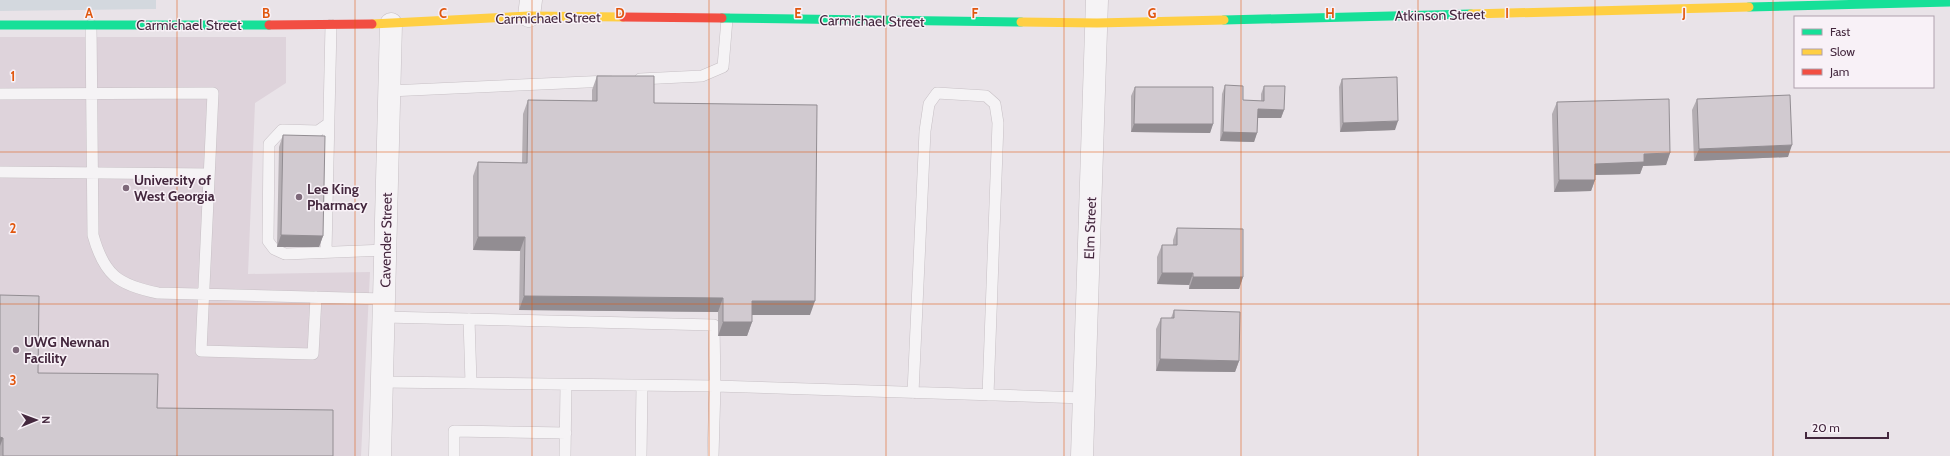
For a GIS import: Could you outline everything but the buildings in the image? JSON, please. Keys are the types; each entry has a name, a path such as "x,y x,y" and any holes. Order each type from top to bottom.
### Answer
{"street":[{"name":"Elm Street","path":"1082,456 1098,0"},
{"name":"Atkinson Street","path":"1097,24 1580,6 1950,2"},
{"name":"Carmichael Street","path":"0,25 391,24 530,8 726,19 1097,24"},
{"name":"Cavender Street","path":"380,456 391,24"}],"lane":[{"path":"389,91 702,76 723,67 726,19"},
{"path":"91,25 93,235 97,249 107,269 120,280 135,288 158,293 316,297 384,308 469,319 714,325 715,386 713,456"},
{"path":"326,252 331,25"},
{"path":"0,94 213,93 200,351 313,354 316,297"},
{"path":"913,393 925,132 929,104 937,93 986,96 995,104 998,123 988,395"},
{"path":"328,124 318,131 282,130 268,144 268,241 274,249 285,254 386,250"},
{"path":"0,172 209,174"},
{"path":"469,319 471,383"},
{"path":"382,382 715,386 1084,398"},
{"path":"565,456 566,385"},
{"path":"641,456 642,386"},
{"path":"454,456 454,431 566,433"}],"shaded area":[{"path":"0,0 156,0 156,9 0,11"},
{"name":"University of West Georgia","path":"0,37 286,37 286,83 255,103 248,274 370,272 361,456 0,456"}],"traffic: fast":[{"path":"1749,7 1950,2"},
{"path":"1224,20 1471,14"},
{"path":"722,18 1021,22"},
{"path":"0,25 269,25"}],"traffic: slow":[{"path":"1471,14 1749,7"},
{"path":"372,24 529,16 623,17"},
{"path":"1021,22 1097,23 1224,20"}],"traffic: jam":[{"path":"623,17 722,18"},
{"path":"269,25 372,24"}],"place":[{"name":"University of West Georgia","path":"126,188"},
{"name":"Lee King Pharmacy","path":"299,197"},
{"name":"UWG Newnan Facility","path":"16,350"}]}
